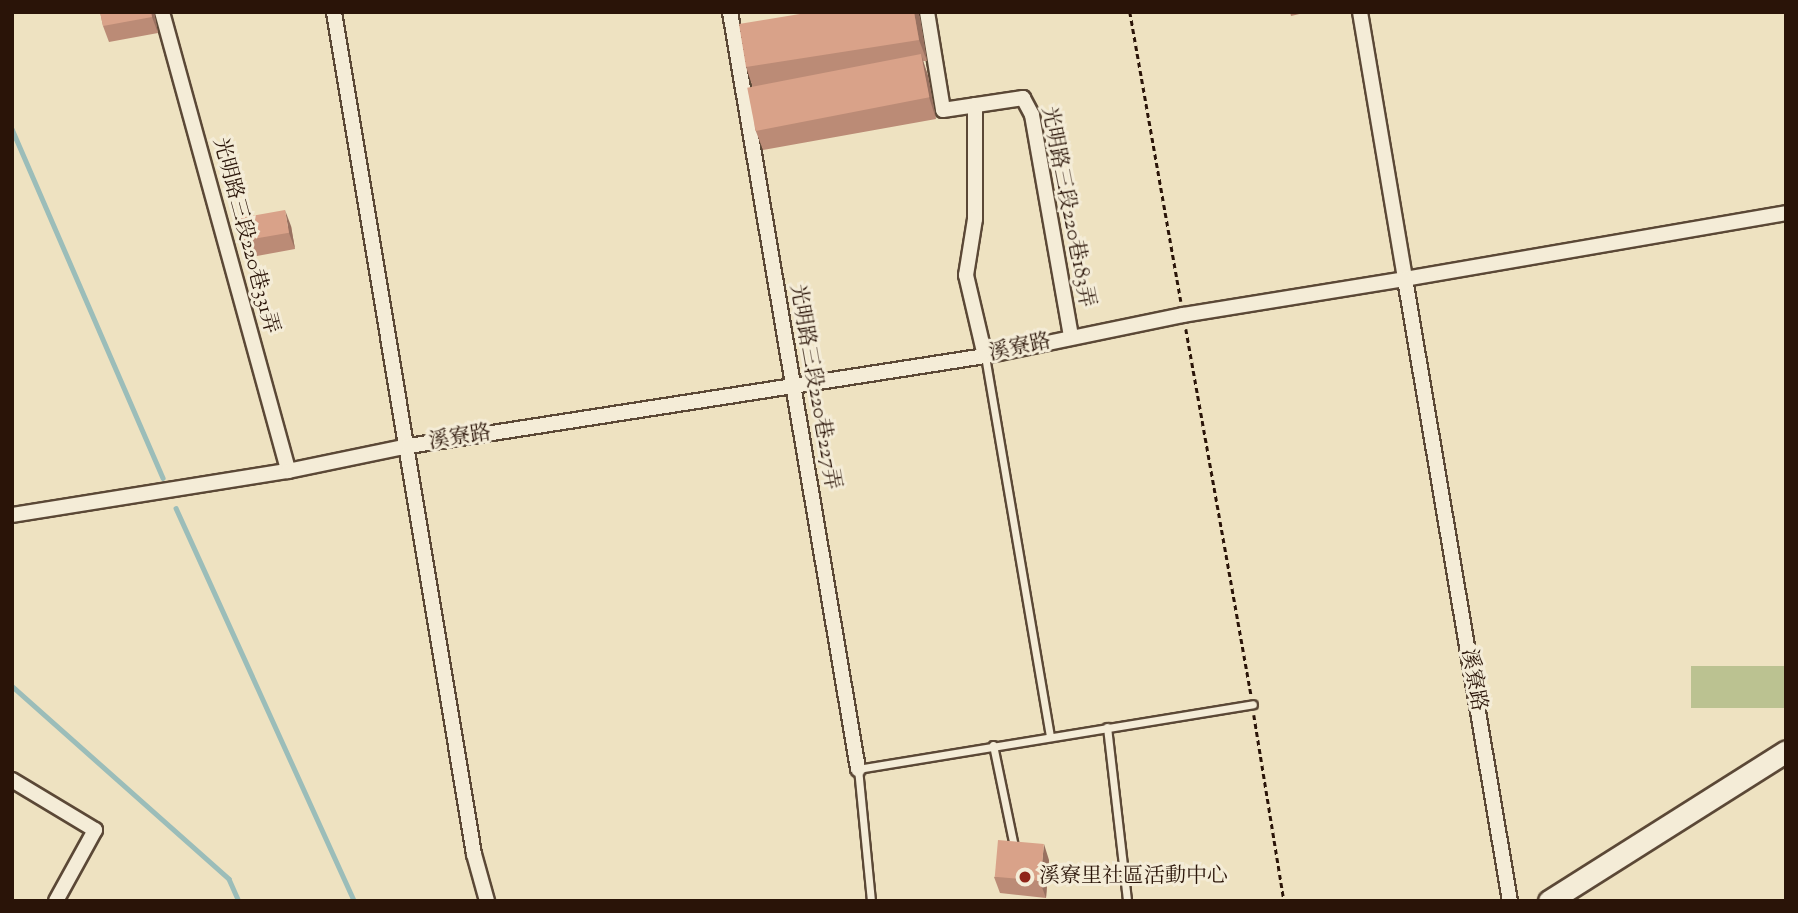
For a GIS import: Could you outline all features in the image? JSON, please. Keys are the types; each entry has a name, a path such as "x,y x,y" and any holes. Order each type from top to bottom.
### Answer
{"street":[{"name":"光明路三段220巷331弄","path":"162,12 288,471"},
{"path":"334,12 409,446 474,854 487,901"},
{"name":"光明路三段220巷227弄","path":"730,12 858,769"},
{"name":"光明路三段220巷183弄","path":"928,12 943,110 1023,98 1032,114 1071,337"},
{"path":"1360,12 1405,279 1786,213"},
{"path":"975,105 975,219 966,275 985,356"},
{"name":"溪寮路","path":"12,515 288,471 409,446 985,356 1183,315 1405,279 1510,901"},
{"path":"1549,901 1786,751"},
{"path":"12,780 95,830 56,901"}],"lane":[{"path":"985,356 1050,736"},
{"path":"871,901 858,769 1252,704"},
{"path":"1107,727 1126,901"},
{"path":"993,746 1016,855"}],"path":[{"path":"1130,12 1284,901"}],"green space":[{"path":"1691,666 1786,666 1786,708 1691,708"}],"building":[{"path":"100,12 151,12 152,17 103,26"},
{"path":"812,12 914,12 919,40 746,67 739,24"},
{"path":"921,54 929,97 756,131 747,88"},
{"path":"285,210 289,233 240,241 236,219"},
{"path":"998,840 1044,844 1041,881 995,877"}],"waterway":[{"path":"12,129 163,478"},
{"path":"176,508 354,901"},
{"path":"12,686 229,879 239,901"}],"place":[{"name":"溪寮里社區活動中心","path":"1025,877"}]}
